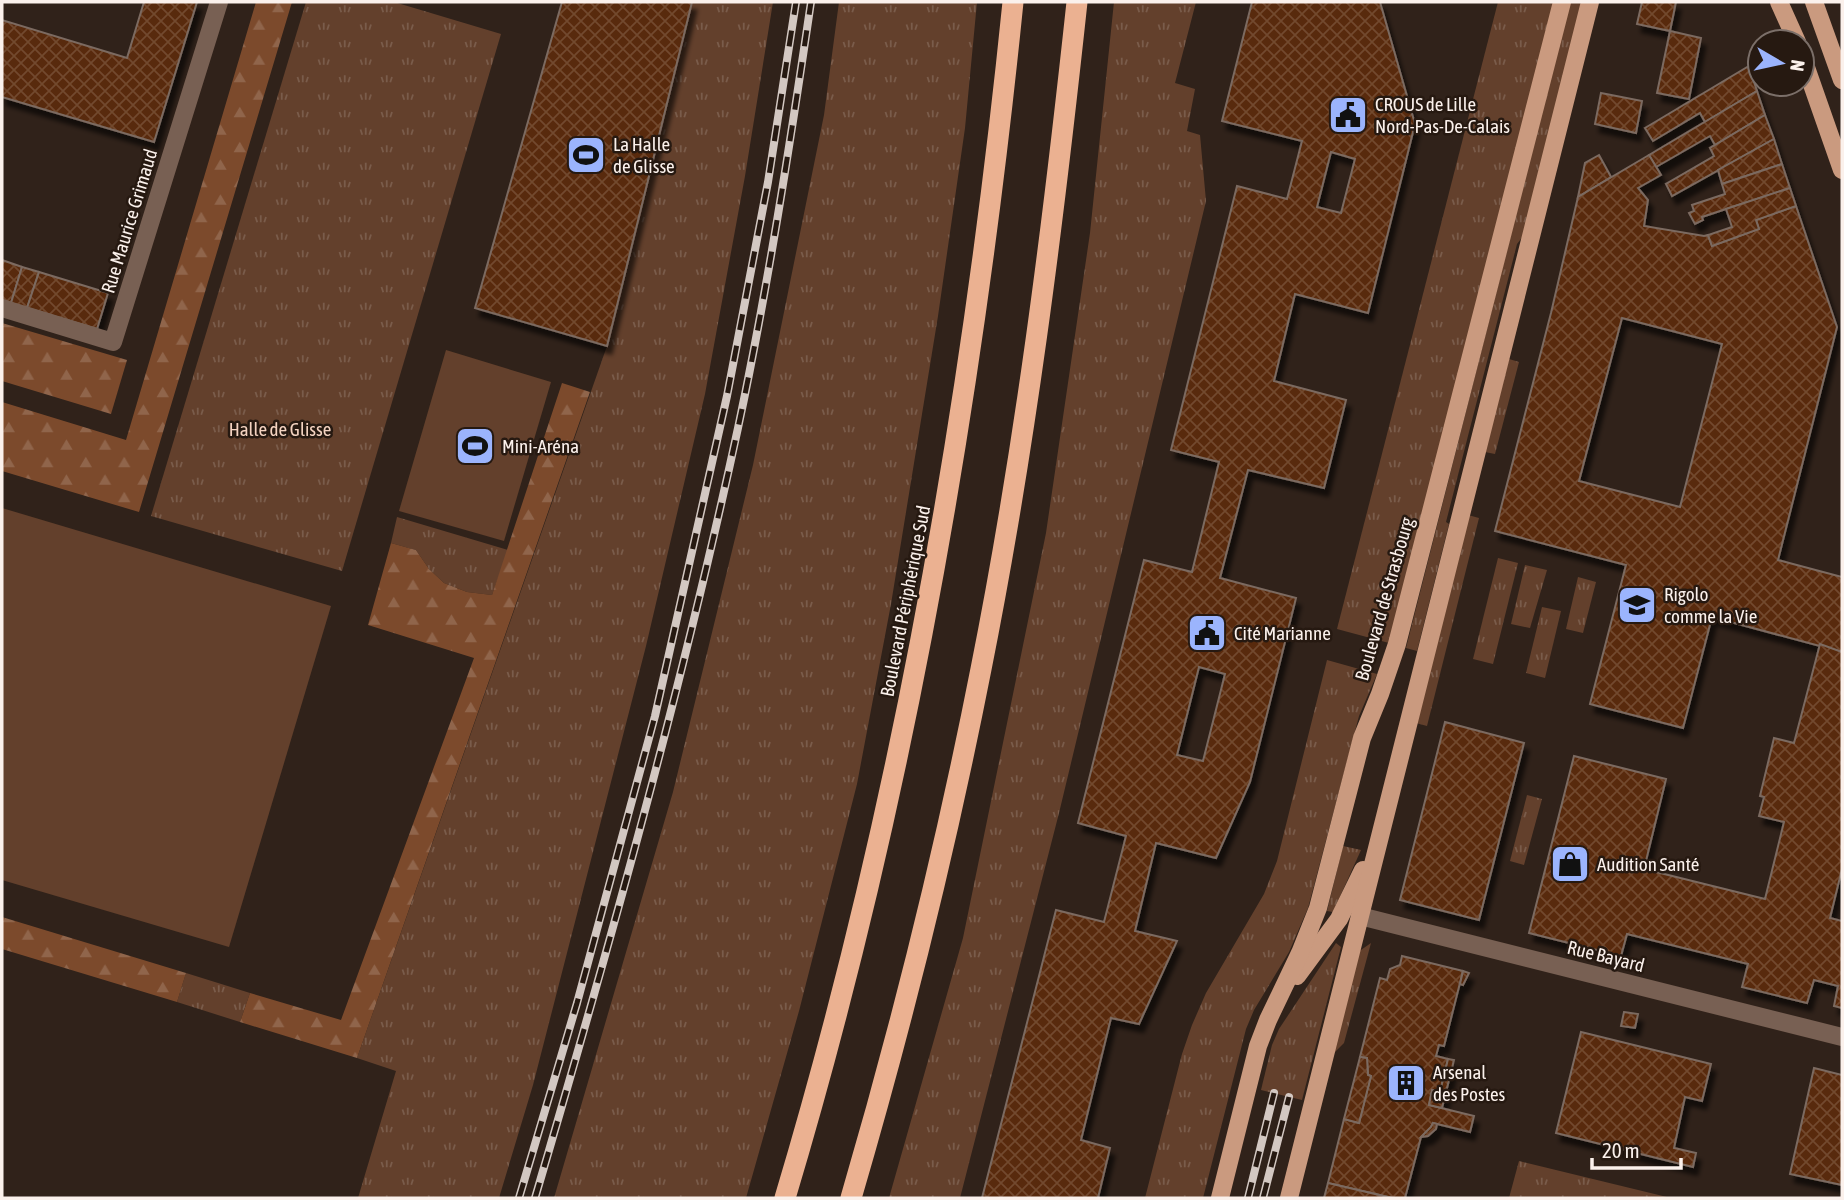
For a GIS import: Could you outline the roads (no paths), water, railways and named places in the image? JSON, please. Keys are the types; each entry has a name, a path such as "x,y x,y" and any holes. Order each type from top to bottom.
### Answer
{"highway":[{"name":"Boulevard Périphérique Sud","path":"785,1198 828,1049 862,913 919,656 943,528 967,369 989,211 1013,2"},
{"path":"850,1198 892,1050 938,866 984,654 1005,539 1040,309 1077,2"}],"main road":[{"name":"Boulevard de Strasbourg","path":"1220,1198 1258,1046 1318,908 1362,738 1396,644 1562,2"},
{"path":"1289,1198 1590,2"},
{"path":"1779,2 1791,28"},
{"path":"1814,2 1842,80"},
{"path":"1816,96 1842,170"},
{"path":"1279,998 1339,919 1380,836"}],"street":[{"name":"Rue Maurice Grimaud","path":"2,308 113,342 219,2"},
{"name":"Rue Bayard","path":"1360,916 1842,1037"}],"railway":[{"path":"519,1198 577,1003 655,716 727,396 768,182 796,2"},
{"path":"535,1198 644,815 716,525 759,322 811,2"},
{"path":"1248,1198 1274,1093"},
{"path":"1263,1198 1289,1097"}],"place":[{"name":"CROUS de Lille Nord-Pas-De-Calais","path":"1348,115"},
{"name":"La Halle de Glisse","path":"586,155"},
{"name":"Mini-Aréna","path":"475,446"},
{"name":"Rigolo comme la Vie","path":"1637,605"},
{"name":"Cité Marianne","path":"1207,633"},
{"name":"Audition Santé","path":"1570,864"},
{"name":"Arsenal des Postes","path":"1406,1083"}],"park label":[{"name":"Halle de Glisse","path":"280,429"}]}
